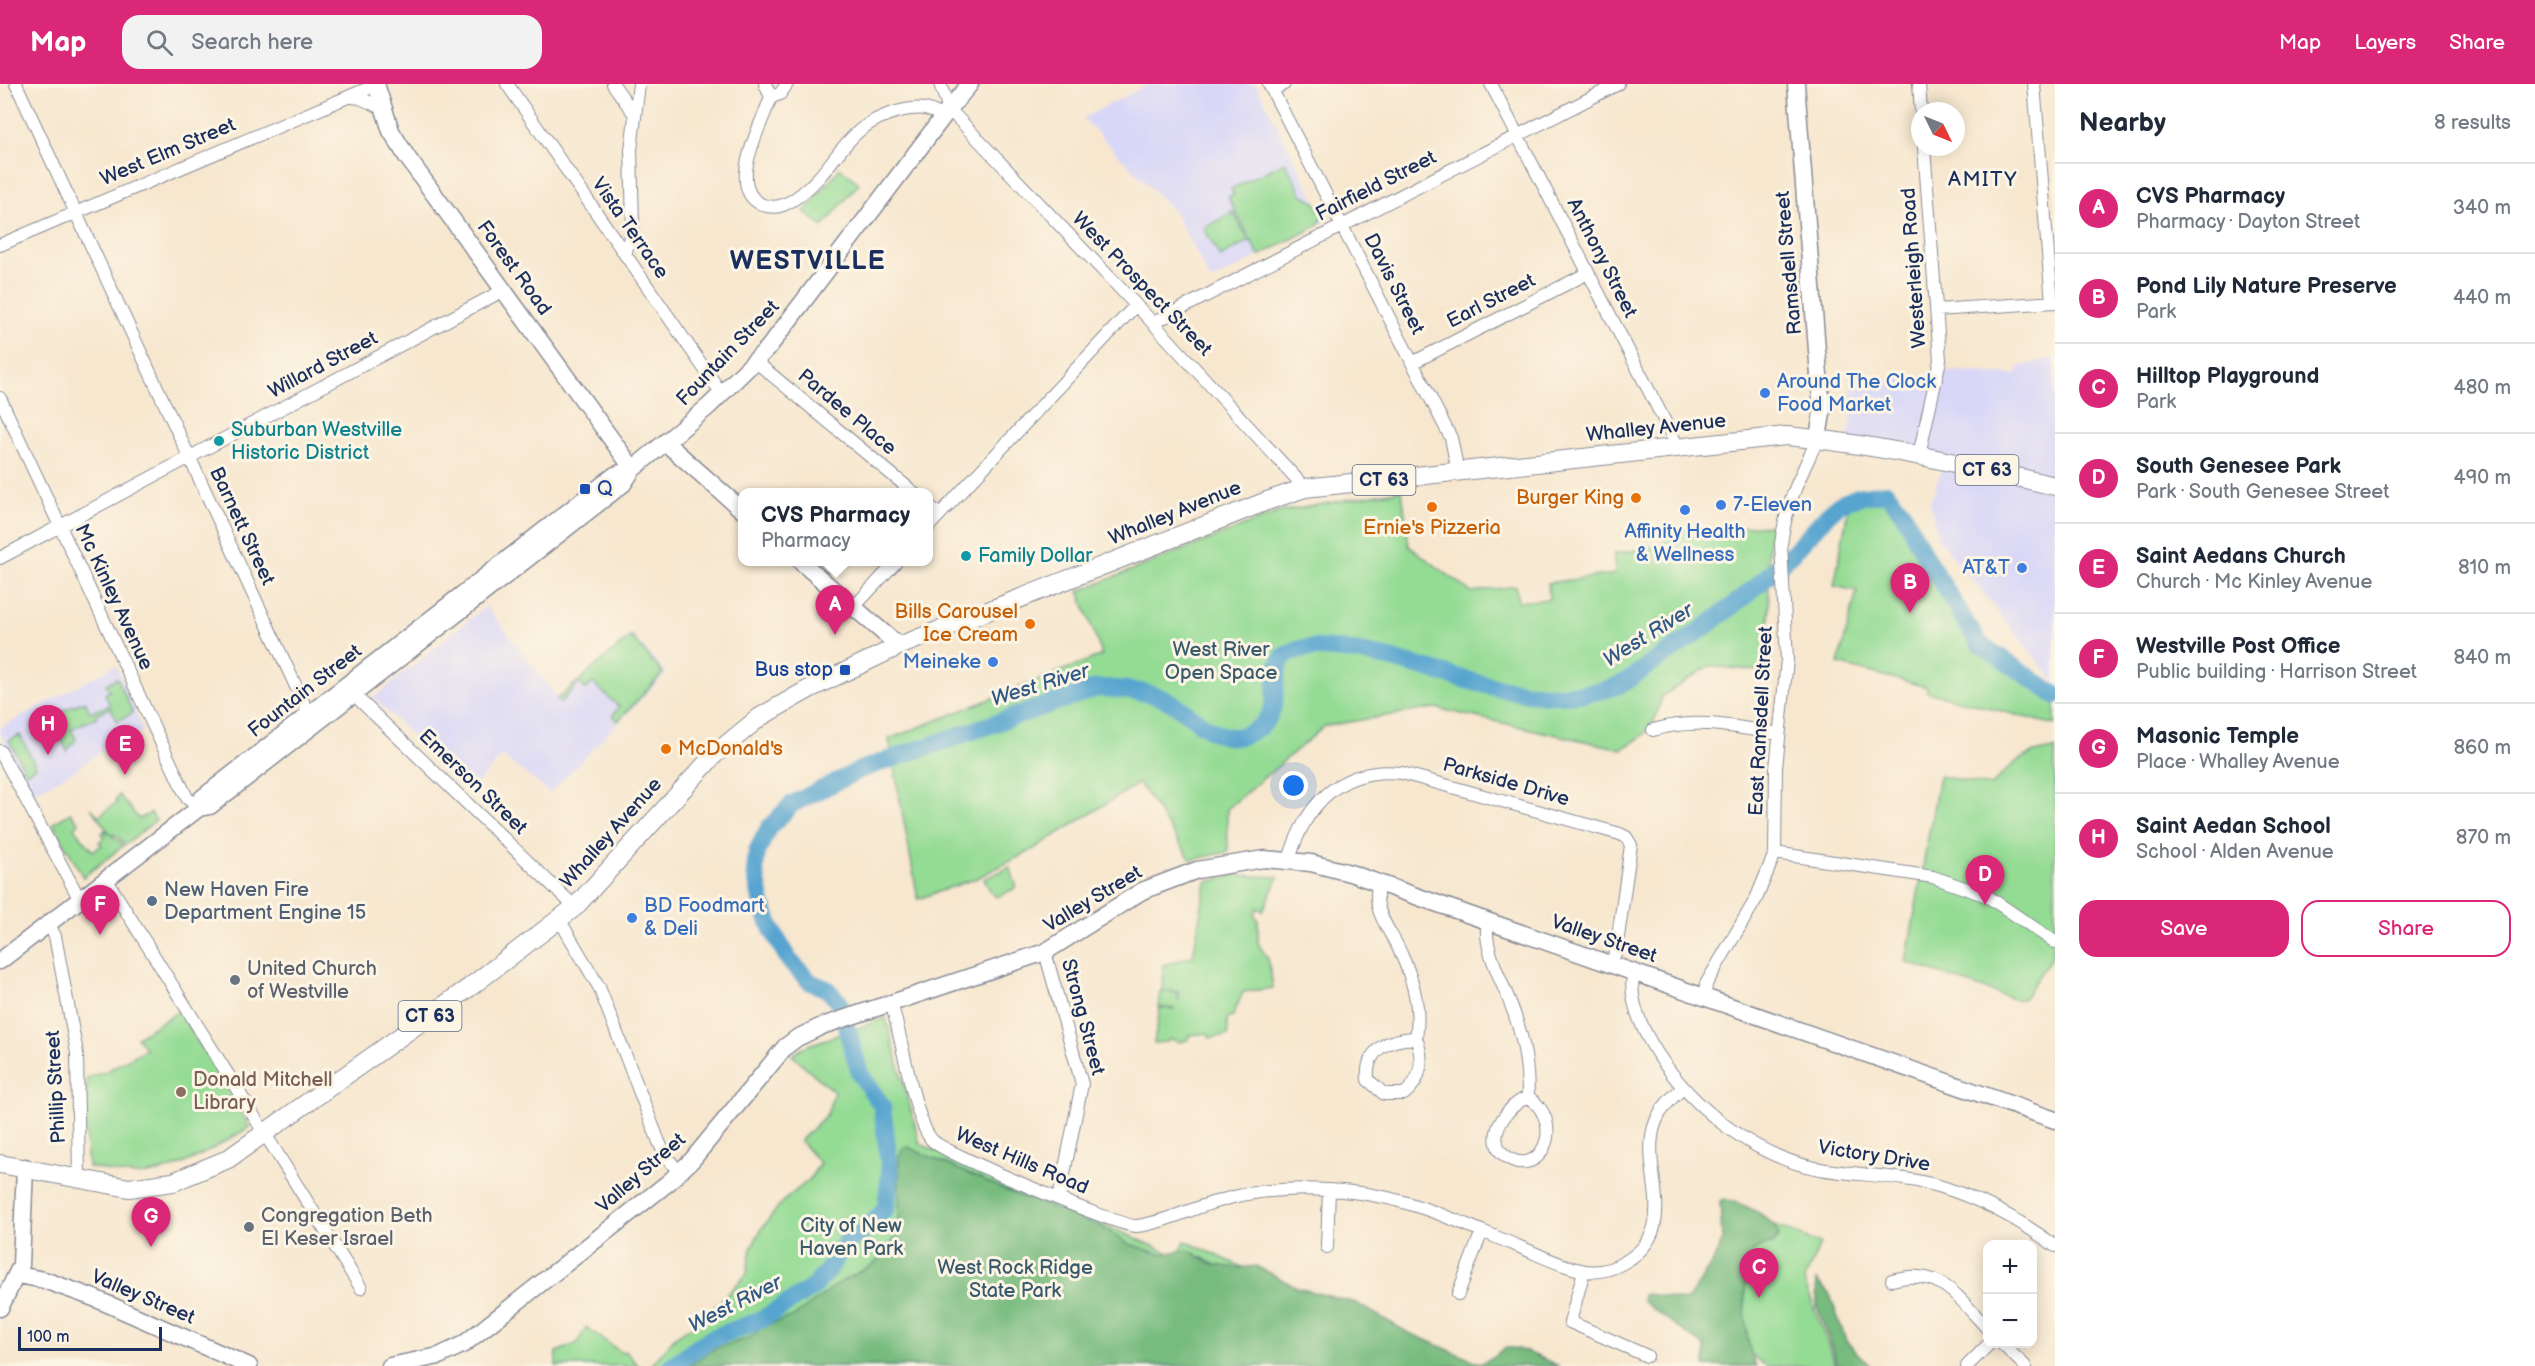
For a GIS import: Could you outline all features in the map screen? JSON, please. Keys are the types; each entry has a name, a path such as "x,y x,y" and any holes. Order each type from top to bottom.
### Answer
{"main road":[{"name":"Whalley Avenue","path":"0,1164 129,1188 166,1184 219,1163 265,1135 575,907 672,798 729,740 760,717 809,689 899,646 1305,488 1786,436 1818,438 1919,454 2055,486"}],"street":[{"name":"Barnett Street","path":"16,84 312,719"},
{"name":"Vista Terrace","path":"507,84 722,394"},
{"path":"613,84 635,115"},
{"path":"625,255 633,226 631,150 639,84"},
{"path":"765,84 771,98"},
{"path":"787,84 780,94 771,98 746,160 745,183 749,195 769,207 783,206 802,194 843,145 867,122 914,108 930,108 946,113 940,84"},
{"name":"Fountain Street","path":"0,961 198,808 210,806 312,719 547,536 615,475 633,469 722,394 785,328 970,84"},
{"path":"1271,87 1284,84"},
{"name":"Anthony Street","path":"1491,84 1679,449"},
{"name":"Fairfield Street","path":"1153,323 1618,84"},
{"name":"Ramsdell Street","path":"1796,84 1822,413 1818,438"},
{"path":"1919,84 1920,102"},
{"path":"1936,310 2053,302 2034,84"},
{"name":"West Elm Street","path":"0,245 376,85"},
{"name":"Forest Road","path":"376,85 391,130 407,157 633,469"},
{"name":"Davis Street","path":"1271,87 1451,438 1458,472"},
{"path":"352,97 360,98 382,108"},
{"name":"West Prospect Street","path":"946,113 1136,305 1305,488"},
{"name":"Westerleigh Road","path":"1919,454 1939,374 1925,156"},
{"name":"Earl Street","path":"1412,363 1588,273"},
{"name":"Willard Street","path":"0,558 504,290"},
{"path":"933,521 1136,305"},
{"name":"Pardee Place","path":"755,361 908,488"},
{"name":"Mc Kinley Avenue","path":"0,398 187,798 198,808"},
{"name":"East Ramsdell Street","path":"1705,996 1706,984 1756,899 1775,853 1779,734 1787,660 1781,544 1788,502 1818,438"},
{"path":"666,443 738,506"},
{"path":"933,509 939,514"},
{"path":"807,566 899,646"},
{"path":"854,607 891,566"},
{"name":"Emerson Street","path":"349,690 575,907"},
{"path":"1653,730 1673,724 1710,722 1779,734"},
{"path":"0,751 79,898"},
{"name":"Parkside Drive","path":"1289,860 1297,838 1316,806 1330,790 1352,777 1369,772 1402,773 1620,834 1626,837 1631,845 1616,951 1611,963"},
{"path":"1775,853 1933,877 1987,896 2055,942"},
{"name":"Valley Street","path":"390,1366 439,1356 464,1344 679,1172 785,1047 797,1038 822,1026 1045,952 1159,883 1219,865 1264,859 1289,860 1327,867 1611,963 2055,1120"},
{"path":"106,879 361,1288"},
{"path":"1378,883 1375,896 1376,906 1403,957 1416,998 1419,1014 1416,1038 1421,1064 1417,1080 1404,1094 1384,1094 1368,1080 1367,1068 1371,1058 1376,1050 1390,1041 1416,1038"},
{"path":"559,919 598,987 658,1142 679,1172"},
{"path":"1488,922 1486,940 1504,985 1523,1045 1528,1097 1540,1108 1548,1141 1545,1149 1536,1158 1523,1162 1514,1161 1500,1151 1496,1138 1498,1129 1512,1108 1528,1097"},
{"name":"Phillip Street","path":"48,923 55,936 77,1053 80,1179"},
{"name":"Strong Street","path":"1045,952 1082,1084 1059,1198"},
{"name":"Victory Drive","path":"1634,971 1632,989 1651,1044 1683,1088 1728,1127 1759,1147 1819,1169 1912,1180 1944,1188 2007,1214 2055,1246"},
{"name":"West Hills Road","path":"891,1003 922,1123 933,1141 944,1149 1059,1198 1133,1226 1248,1194 1277,1190 1329,1190"},
{"path":"1327,1247 1329,1190 1368,1194 1418,1206 1584,1271 1608,1270 1618,1266 1638,1251 1648,1239 1657,1214 1653,1130 1660,1112 1683,1088"},
{"path":"0,1308 21,1265 24,1167"},
{"path":"1458,1294 1482,1231"},
{"path":"1584,1271 1570,1322 1647,1356"},
{"path":"1892,1280 1911,1274 1937,1280 1983,1324"},
{"name":"Valley Street","path":"18,1275 44,1280 94,1298 249,1366"},
{"path":"1967,1366 1985,1348"},
{"path":"2006,1348 2025,1366"}],"shaded area":[{"path":"1149,84 1256,84 1326,221 1211,281 1175,213 1083,118"},
{"path":"2055,357 2055,682 1938,538 1930,503 1944,462 1847,439 1852,416 1851,382 1931,376 1955,371 2017,375 2019,367"},
{"path":"486,606 558,698 631,634 666,673 550,793 502,756 470,791 373,698"},
{"path":"116,665 143,731 103,750 77,769 31,794 0,733 0,728"}],"green space":[{"path":"1285,162 1302,194 1316,203 1323,217 1317,226 1259,256 1228,197 1234,194 1231,189"},
{"path":"840,168 859,183 823,227 804,212"},
{"path":"1233,212 1249,241 1220,257 1204,228"},
{"name":"West River Open Space","path":"1402,490 1409,546 1471,592 1516,586 1518,602 1549,599 1548,583 1615,574 1614,554 1661,546 1673,531 1771,525 1768,549 1770,672 1709,666 1662,696 1657,715 1649,729 1621,749 1435,708 1325,726 1227,809 1228,852 1191,860 1139,783 1032,850 977,878 918,899 889,739 1102,655 1079,591 1279,512"},
{"path":"1868,496 1896,505 1983,635 2030,676 2055,691 2055,725 1927,692 1927,687 1838,664 1857,591 1834,586 1850,499"},
{"path":"631,636 663,673 618,721 613,715 619,707 593,683 586,689 579,683 560,703 557,699"},
{"path":"117,678 133,713 117,721 111,708 96,714 97,717 71,729 76,739 67,751 50,716 85,701 90,712 110,705 105,694 110,691 106,684"},
{"path":"20,735 36,767 26,773 9,740"},
{"path":"2055,749 2055,944 2051,950 2054,953 2024,998 2016,1000 1906,962 1939,776 1991,786 2018,760 2034,753"},
{"path":"119,795 139,819 151,813 156,820 125,845 118,836 110,834 91,808 99,816 117,802 115,800"},
{"path":"71,813 79,823 74,828 93,851 102,845 99,842 105,837 102,833 105,830 123,846 83,877 53,823"},
{"path":"1010,867 1016,885 1014,889 997,897 992,894 984,879"},
{"path":"1233,875 1278,877 1263,911 1257,908 1254,914 1258,920 1258,943 1268,959 1273,988 1243,992 1233,1016 1227,1018 1228,1035 1210,1038 1208,1033 1189,1035 1188,1040 1180,1042 1170,1039 1167,1042 1154,1043 1160,1008 1175,1009 1158,1007 1160,991 1177,993 1178,1001 1180,996 1178,992 1162,991 1163,965 1193,956 1206,882"},
{"path":"179,1011 250,1127 180,1165 150,1174 122,1174 88,1167 85,1125 87,1078 107,1071 146,1049 137,1037"},
{"name":"City of New Haven Park","path":"886,1018 920,1144 1178,1257 1185,1241 1461,1366 651,1366 675,1337 705,1317 747,1274 751,1248 762,1228 782,1202 809,1180 820,1163 800,1141 827,1114 834,1092 792,1055 806,1046"},
{"name":"West Rock Ridge State Park","path":"908,1147 1010,1192 1102,1227 1127,1243 1160,1254 1188,1250 1215,1265 1238,1268 1256,1266 1298,1288 1356,1303 1407,1332 1479,1363 1509,1348 1523,1351 1559,1366 689,1366 715,1348 749,1338 762,1327 794,1316 841,1282 874,1264 887,1251 895,1237 899,1218 899,1156 903,1148"},
{"path":"1724,1199 1748,1207 1764,1216 1776,1228 1779,1235 1773,1244 1754,1250 1748,1261 1745,1310 1749,1345 1757,1366 1705,1366 1705,1347 1642,1301 1643,1295 1648,1294 1685,1301 1690,1297 1719,1251 1722,1239 1720,1201"},
{"path":"1743,1212 1820,1244 1804,1281 1836,1366 1766,1366 1700,1314"},
{"path":"1816,1280 1830,1295 1846,1341 1870,1366 1838,1366 1817,1306"},
{"path":"586,1327 622,1353 625,1351 639,1366 556,1366 557,1352 578,1343"}],"waterway":[{"name":"West River","path":"671,1366 710,1339 761,1320 812,1288 826,1273 846,1242 867,1230 886,1208 890,1172 882,1106 860,1074 839,1002 827,989 810,982 789,960 772,930 762,904 755,872 757,851 769,828 792,804 862,769 1097,688 1130,690 1154,695 1171,702 1216,733 1225,736 1242,736 1261,726 1270,715 1274,703 1278,666 1284,657 1295,651 1313,648 1350,651 1388,658 1503,689 1541,694 1579,694 1617,686 1730,608 1785,560 1839,505 1850,499 1887,493 1903,513 1926,558 1979,643 2055,695"}],"place":[{"name":"Around The Clock Food Market","path":"1765,393"},
{"name":"Suburban Westville Historic District","path":"219,441"},
{"name":"Q","path":"585,489"},
{"name":"Burger King","path":"1636,498"},
{"name":"7-Eleven","path":"1721,505"},
{"name":"Ernie's Pizzeria","path":"1432,507"},
{"name":"Affinity Health & Wellness","path":"1685,510"},
{"name":"Family Dollar","path":"966,556"},
{"name":"AT&T","path":"2022,568"},
{"name":"Pond Lily Nature Preserve","path":"1910,613"},
{"name":"Bills Carousel Ice Cream","path":"1030,624"},
{"name":"CVS Pharmacy","path":"835,635"},
{"name":"Meineke","path":"993,662"},
{"name":"Bus stop","path":"845,670"},
{"name":"McDonald's","path":"666,749"},
{"name":"Saint Aedan School","path":"48,755"},
{"name":"Saint Aedans Church","path":"125,775"},
{"name":"New Haven Fire Department Engine 15","path":"152,901"},
{"name":"South Genesee Park","path":"1985,905"},
{"name":"BD Foodmart & Deli","path":"632,918"},
{"name":"Westville Post Office","path":"100,935"},
{"name":"United Church of Westville","path":"235,980"},
{"name":"Donald Mitchell Library","path":"181,1092"},
{"name":"Congregation Beth El Keser Israel","path":"249,1227"},
{"name":"Masonic Temple","path":"151,1247"},
{"name":"Hilltop Playground","path":"1759,1298"}],"district":[{"name":"AMITY","path":"1983,179"},
{"name":"WESTVILLE","path":"808,261"}]}
